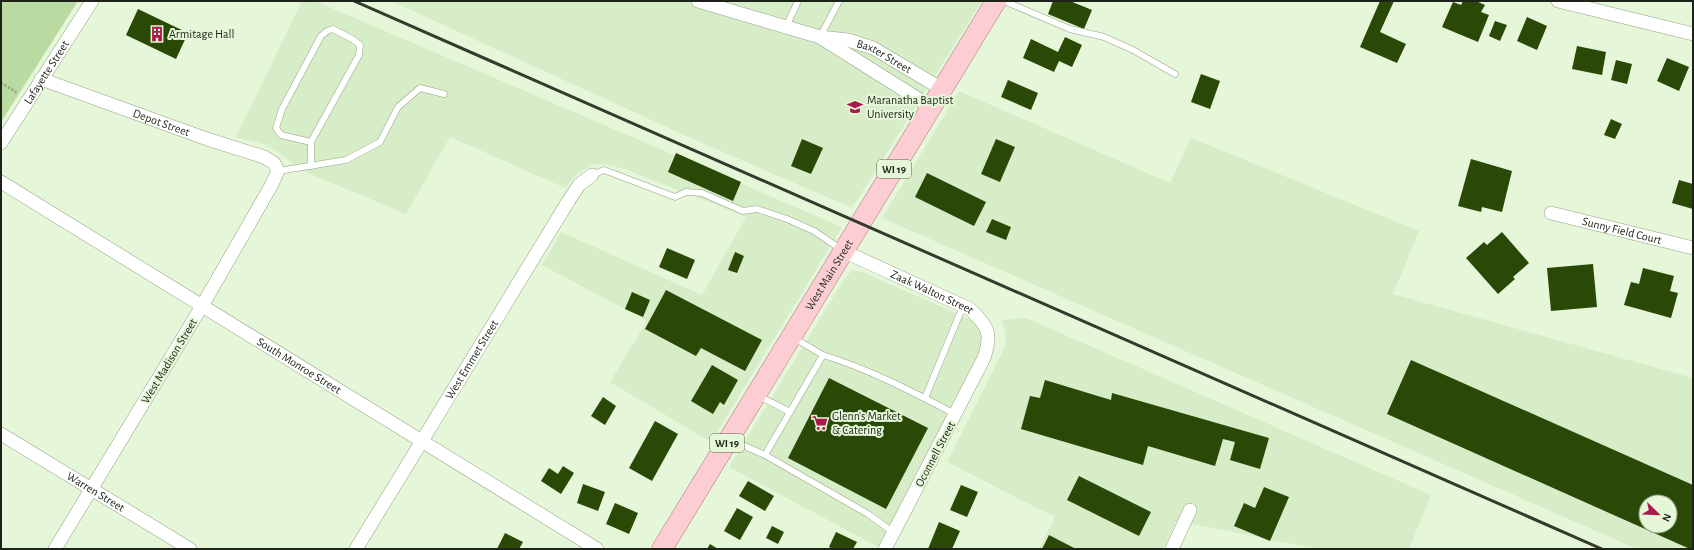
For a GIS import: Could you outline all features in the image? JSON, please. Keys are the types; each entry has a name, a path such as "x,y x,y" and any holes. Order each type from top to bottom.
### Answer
{"main road":[{"name":"West Main Street","path":"662,549 996,1"}],"street":[{"name":"Lafayette Street","path":"1,143 92,1"},
{"name":"Baxter Street","path":"698,1 820,37 848,40 873,48 942,89"},
{"path":"1558,1 1693,34"},
{"name":"Baxter Street","path":"820,37 931,107"},
{"name":"Depot Street","path":"41,79 207,139 264,157 274,163 278,171"},
{"name":"West Madison Street","path":"55,549 202,306 271,186 278,171"},
{"name":"West Emmet Street","path":"356,549 569,200 579,185 592,175"},
{"name":"South Monroe Street","path":"1,182 597,549"},
{"name":"Sunny Field Court","path":"1551,213 1693,248"},
{"name":"Zaak Walton Street","path":"843,251 970,310 984,322 989,335 984,358"},
{"name":"Oconnell Street","path":"885,549 984,358"},
{"name":"Warren Street","path":"1,434 190,549"},
{"path":"1172,549 1190,510"}],"lane":[{"path":"786,27 798,1"},
{"path":"820,37 840,1"},
{"path":"1004,1 1070,29 1104,37 1133,50 1175,74"},
{"path":"311,142 281,135 276,128 282,109 321,36 327,31 333,29 352,39 360,46 359,55 311,142 311,166"},
{"path":"278,171 346,160 380,142 398,107 420,88 444,94"},
{"path":"592,175 604,170 675,197 686,192 702,193 743,211 757,209 787,219 814,231 843,251"},
{"path":"925,398 963,306"},
{"path":"791,336 823,355 842,361 925,398 955,414"},
{"path":"765,455 823,355"},
{"path":"756,395 790,412"},
{"path":"729,438 765,455 868,514 893,532"}],"path":[{"path":"1,83 28,99"}],"shaded area":[{"path":"1,1 78,1 1,122"},
{"path":"302,1 315,1 842,227 711,442 610,382 647,321 542,265 561,232 702,295 746,217 625,169 608,165 596,164 584,170 577,174 565,188 450,137 406,214 303,171 266,145 236,137"},
{"name":"Maranatha Baptist University","path":"391,1 982,1 852,208 693,139"},
{"path":"959,91 1170,183 1191,138 1419,231 1393,294 1693,378 1693,549 1637,549 882,218"},
{"path":"852,270 862,272 974,321 983,333 981,353 878,547 729,467 845,278"},
{"path":"1026,318 1431,495 1409,549 1318,549 1176,522 1163,549 1039,549 1055,517 947,462 1005,347 1006,334 1002,320"}],"building":[{"path":"1053,1 1070,1 1092,10 1084,29 1048,14"},
{"path":"1380,1 1394,1 1380,32 1406,44 1397,63 1360,47"},
{"path":"1463,1 1476,1 1485,5 1481,12 1489,15 1478,42 1442,27 1453,2 1461,5"},
{"name":"Armitage Hall","path":"138,9 188,33 176,59 126,35"},
{"path":"1527,17 1547,26 1537,50 1517,41"},
{"path":"1495,21 1507,25 1500,41 1489,36"},
{"path":"1065,37 1082,45 1072,67 1059,61 1054,72 1023,58 1031,39 1058,52"},
{"path":"1577,46 1606,52 1602,75 1572,69"},
{"path":"1667,58 1689,67 1679,91 1657,81"},
{"path":"1616,60 1632,64 1627,84 1611,80"},
{"path":"1201,74 1220,81 1210,109 1191,102"},
{"path":"1008,80 1038,93 1031,110 1001,97"},
{"path":"1611,119 1622,124 1615,139 1604,135"},
{"path":"802,139 823,148 811,174 791,166"},
{"path":"996,139 1015,147 1000,182 981,174"},
{"path":"676,153 741,182 733,201 668,172"},
{"path":"1471,159 1512,171 1502,212 1482,207 1481,212 1458,206"},
{"path":"927,173 986,202 974,226 915,197"},
{"path":"1679,180 1693,184 1693,209 1672,203"},
{"path":"992,219 1011,227 1006,240 986,232"},
{"path":"1502,232 1529,263 1513,277 1515,279 1498,294 1466,258 1484,242 1487,245"},
{"path":"667,248 695,260 687,279 659,267"},
{"path":"735,252 744,256 737,273 728,270"},
{"path":"1593,264 1597,307 1551,311 1547,268"},
{"path":"1643,268 1674,276 1670,291 1678,293 1671,318 1624,305 1631,282 1639,284"},
{"path":"666,290 762,340 745,371 701,348 696,356 645,329"},
{"path":"632,292 650,300 643,317 625,309"},
{"path":"1411,360 1693,485 1693,549 1656,534 1678,534 1678,494 1638,494 1638,526 1387,414"},
{"path":"712,365 738,380 724,405 720,402 713,414 691,401"},
{"path":"829,378 928,428 886,509 788,458"},
{"path":"1045,380 1111,400 1112,393 1269,438 1260,469 1230,460 1235,442 1223,439 1215,466 1148,446 1143,465 1021,429 1030,396 1040,398"},
{"path":"603,397 616,406 605,425 591,416"},
{"path":"655,421 678,434 652,481 629,468"},
{"path":"563,466 574,473 561,494 541,481 549,468 558,474"},
{"path":"1079,476 1151,512 1139,536 1067,500"},
{"path":"748,481 774,496 765,511 739,496"},
{"path":"583,484 605,492 598,511 577,503"},
{"path":"961,485 978,492 967,517 950,510"},
{"path":"1264,487 1289,497 1270,541 1234,526 1244,503 1255,508"},
{"path":"615,503 638,513 629,534 606,524"},
{"path":"737,508 753,517 740,540 724,531"},
{"path":"939,522 960,531 952,549 928,549"},
{"path":"772,526 784,532 778,544 766,538"},
{"path":"836,532 857,542 853,549 833,549 829,547"},
{"path":"505,533 523,542 519,549 497,549"},
{"path":"1049,535 1076,549 1042,549"},
{"path":"710,544 718,549 707,549"}],"railway":[{"path":"354,1 1602,549"}],"place":[{"name":"Armitage Hall","path":"157,34"},
{"name":"Maranatha Baptist University","path":"855,107"},
{"name":"Glenn's Market & Catering","path":"820,423"}]}
